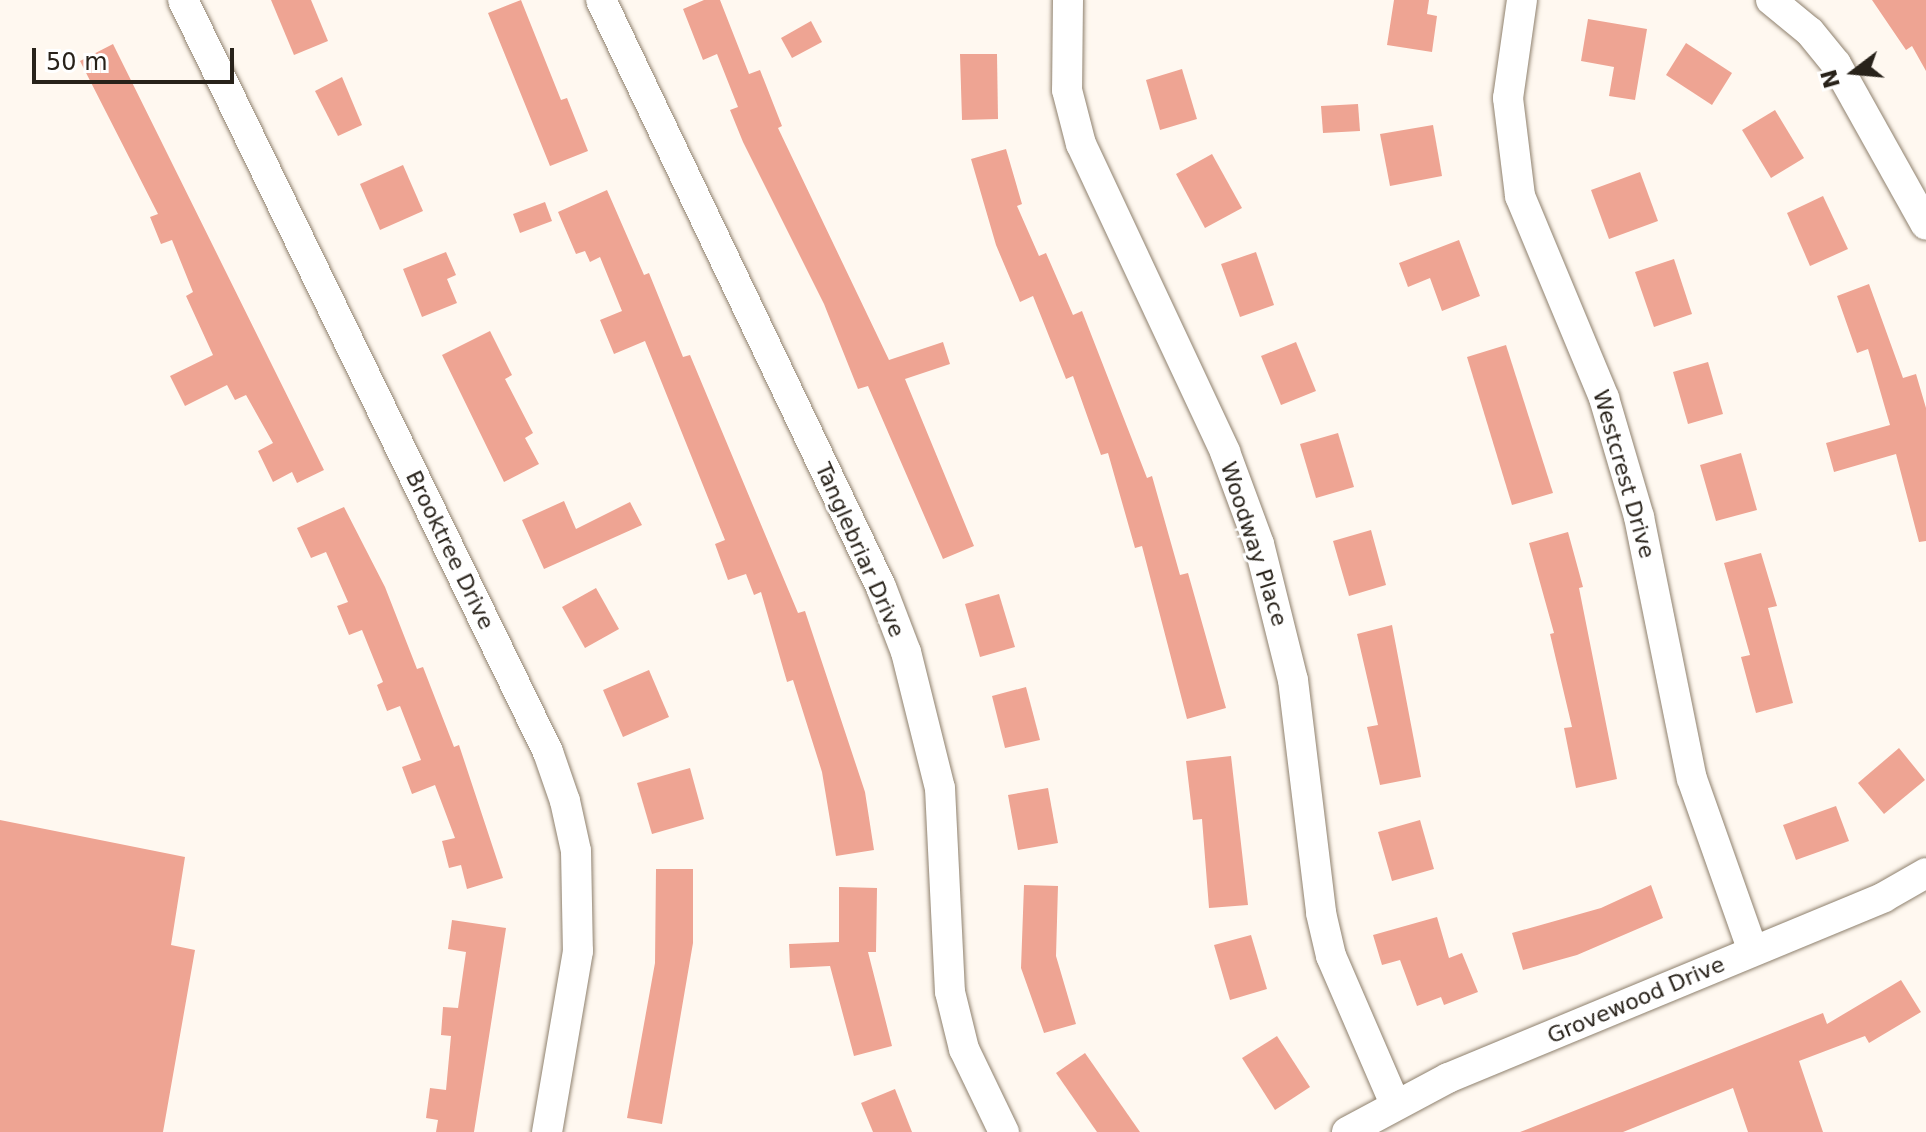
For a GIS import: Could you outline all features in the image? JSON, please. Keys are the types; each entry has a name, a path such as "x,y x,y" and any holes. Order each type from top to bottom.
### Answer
{"street":[{"name":"Brooktree Drive","path":"183,0 548,752 565,801 576,851 578,951 547,1132"},
{"name":"Tanglebriar Drive","path":"601,0 881,587 906,652 927,717 940,788 950,992 964,1049 1004,1132"},
{"name":"Woodway Place","path":"1068,0 1067,90 1081,144 1225,452 1259,544 1293,680 1321,913 1331,956 1395,1104"},
{"name":"Westcrest Drive","path":"1522,0 1508,98 1520,196 1604,398 1642,531 1692,779 1753,951"},
{"path":"1771,0 1810,32 1836,64 1926,225"},
{"name":"Grovewood Drive","path":"1347,1132 1395,1104 1884,897 1926,873"}],"building":[{"path":"271,0 311,0 328,41 294,55"},
{"path":"521,0 561,100 567,98 588,151 550,166 488,13"},
{"path":"704,0 720,0 749,74 760,70 782,126 778,128 889,360 943,342 950,364 905,379 974,546 943,559 868,386 858,389 824,304 743,142 730,110 738,107 717,54 703,60 683,9"},
{"path":"1394,0 1429,0 1427,14 1437,16 1432,52 1387,45"},
{"path":"1872,0 1926,0 1926,71 1912,46 1906,50"},
{"path":"1588,19 1647,29 1635,100 1609,96 1614,67 1581,61"},
{"path":"811,21 822,42 792,58 781,38"},
{"path":"1686,43 1732,73 1712,105 1666,75"},
{"path":"113,44 324,470 297,483 292,472 273,482 258,451 273,443 246,395 235,400 227,385 185,406 170,376 213,355 186,296 193,292 172,240 161,244 150,217 158,214 80,61"},
{"path":"960,54 997,54 998,119 962,120"},
{"path":"1182,69 1197,119 1160,130 1146,80"},
{"path":"342,77 362,125 338,136 315,91"},
{"path":"1358,104 1360,131 1323,133 1321,106"},
{"path":"1775,110 1804,158 1771,178 1742,130"},
{"path":"1433,125 1442,176 1390,186 1380,134"},
{"path":"1006,149 1022,204 1017,206 1039,256 1046,253 1073,315 1082,311 1147,478 1152,476 1180,575 1188,573 1226,708 1187,719 1142,546 1135,548 1108,453 1101,455 1073,376 1066,379 1033,296 1020,302 996,245 971,159"},
{"path":"1212,154 1242,208 1205,228 1176,174"},
{"path":"403,165 423,211 380,230 360,184"},
{"path":"1640,172 1658,221 1609,239 1591,190"},
{"path":"607,190 644,275 649,273 683,357 690,355 798,613 805,611 865,792 874,850 836,856 822,772 793,680 787,682 761,592 754,595 746,574 728,580 715,544 725,540 645,341 614,354 600,320 622,311 600,257 590,262 585,251 576,254 558,212"},
{"path":"1823,196 1848,249 1810,266 1787,213"},
{"path":"545,202 552,221 520,233 513,214"},
{"path":"1459,240 1480,296 1442,311 1430,278 1408,287 1399,263"},
{"path":"446,252 456,275 447,279 457,303 422,317 403,269"},
{"path":"1256,252 1274,305 1240,317 1221,264"},
{"path":"1674,259 1692,314 1654,327 1635,272"},
{"path":"1869,284 1903,378 1916,374 1926,408 1926,541 1919,542 1896,454 1834,472 1826,443 1890,425 1868,349 1857,353 1837,296"},
{"path":"490,331 512,375 505,379 533,433 525,438 539,464 504,482 442,355"},
{"path":"1296,342 1316,391 1281,405 1261,356"},
{"path":"1506,345 1553,493 1512,505 1467,357"},
{"path":"1708,362 1723,414 1688,424 1673,372"},
{"path":"1338,433 1354,487 1316,498 1300,444"},
{"path":"1741,453 1757,510 1716,521 1700,465"},
{"path":"564,501 576,529 630,502 642,525 544,569 522,520"},
{"path":"344,507 385,587 417,669 423,667 454,747 459,745 503,878 467,889 461,865 449,868 442,841 455,838 435,785 412,794 402,767 421,760 400,706 387,711 377,685 383,682 362,630 349,635 337,606 348,602 326,552 311,558 297,528"},
{"path":"1371,530 1386,585 1349,596 1333,541"},
{"path":"1568,532 1583,587 1579,588 1617,779 1576,788 1564,728 1572,727 1550,634 1554,633 1529,543"},
{"path":"1761,553 1777,606 1768,608 1793,703 1756,713 1741,657 1750,655 1724,563"},
{"path":"596,588 619,629 585,648 562,607"},
{"path":"999,594 1015,647 980,657 965,604"},
{"path":"1392,625 1421,777 1380,785 1367,727 1378,725 1357,634"},
{"path":"649,670 669,717 623,737 603,690"},
{"path":"1026,687 1040,740 1005,748 992,696"},
{"path":"1899,748 1925,780 1884,814 1858,783"},
{"path":"1231,756 1248,905 1209,908 1202,819 1193,820 1186,761"},
{"path":"690,768 704,819 652,834 637,783"},
{"path":"1048,788 1058,843 1018,850 1008,795"},
{"path":"1836,806 1849,841 1796,860 1783,825"},
{"path":"0,820 185,857 171,945 195,950 163,1132 0,1132"},
{"path":"1420,820 1434,869 1392,881 1378,832"},
{"path":"656,869 693,869 693,943 662,1124 627,1118 655,963"},
{"path":"1024,885 1058,886 1056,956 1076,1024 1044,1033 1021,968"},
{"path":"1651,885 1663,918 1577,955 1523,970 1512,933 1601,908"},
{"path":"839,887 877,888 876,952 868,952 892,1046 854,1056 830,966 790,968 789,944 839,942"},
{"path":"1437,917 1449,958 1462,953 1478,992 1444,1005 1441,997 1417,1006 1400,960 1382,965 1373,935"},
{"path":"452,920 506,928 474,1132 436,1132 438,1120 426,1118 430,1088 446,1090 451,1036 441,1035 443,1007 458,1008 466,952 448,949"},
{"path":"1251,935 1267,989 1230,1000 1214,945"},
{"path":"1901,980 1921,1012 1869,1043 1865,1036 1799,1061 1823,1132 1748,1132 1733,1088 1623,1132 1520,1132 1823,1013 1827,1024"},
{"path":"1277,1036 1310,1087 1275,1110 1242,1058"},
{"path":"1085,1053 1140,1132 1097,1132 1056,1073"},
{"path":"895,1089 912,1132 873,1132 861,1103"}]}
